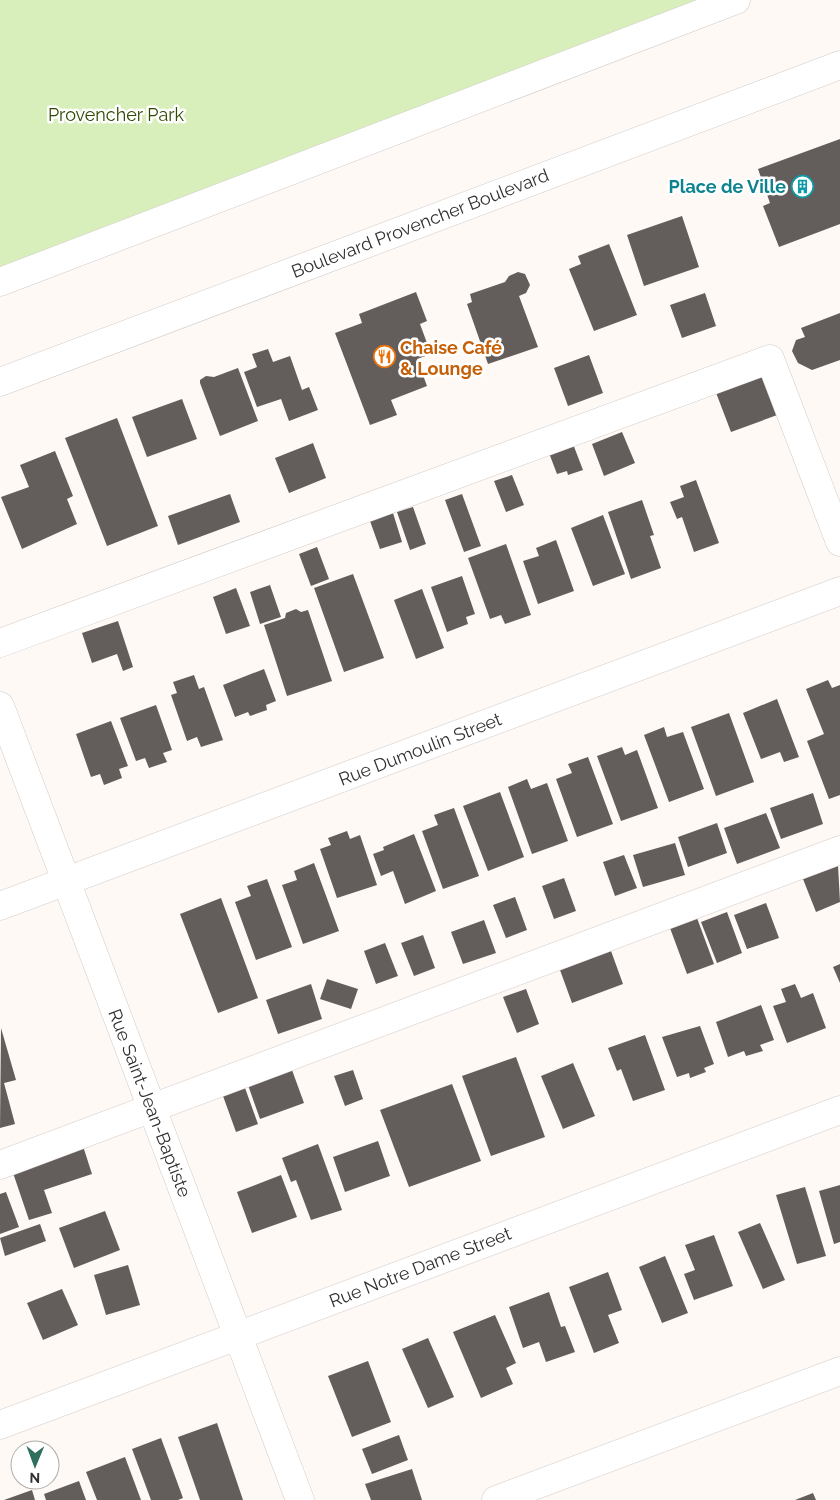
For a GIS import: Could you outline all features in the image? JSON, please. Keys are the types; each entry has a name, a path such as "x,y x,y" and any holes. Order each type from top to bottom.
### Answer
{"street":[{"path":"0,282 736,0"},
{"name":"Boulevard Provencher Boulevard","path":"0,382 840,65"},
{"path":"0,643 770,359 840,542"},
{"name":"Rue Dumoulin Street","path":"0,906 840,590"},
{"name":"Rue Saint-Jean-Baptiste","path":"0,706 300,1500"},
{"path":"0,1165 840,850"},
{"name":"Rue Notre Dame Street","path":"0,1425 840,1110"},
{"path":"496,1500 840,1371"}],"green space":[{"name":"Provencher Park","path":"0,0 736,0 0,282"}],"building":[{"name":"Place de Ville","path":"840,139 840,224 779,247 763,206 770,203 758,169"},
{"path":"682,216 699,267 644,286 627,235"},
{"path":"609,244 637,315 594,331 569,269 581,264 578,256"},
{"path":"518,272 525,274 530,285 526,293 519,296 538,347 488,364 467,304 472,302 470,294 505,282 509,276"},
{"name":"Chaise Café & Lounge","path":"416,292 427,321 420,324 431,354 417,359 427,386 391,400 397,415 370,425 335,333 362,323 359,314"},
{"path":"705,293 716,326 682,338 670,305"},
{"path":"840,313 840,360 812,370 798,363 792,351 796,340 805,337 801,328"},
{"path":"268,349 273,362 290,356 302,390 309,387 318,410 289,421 281,399 257,407 244,372 257,367 252,354"},
{"path":"589,355 603,393 568,406 554,368"},
{"path":"238,368 258,421 220,436 200,380 206,376 214,377"},
{"path":"765,372 780,414 731,432 715,390"},
{"path":"182,399 197,439 147,457 132,417"},
{"path":"117,418 158,526 107,546 65,438"},
{"path":"622,432 635,463 604,476 592,444"},
{"path":"313,443 326,478 289,493 275,458"},
{"path":"573,444 583,470 568,475 567,471 557,474 549,453"},
{"path":"55,451 73,496 67,499 77,524 22,549 1,497 29,487 20,465"},
{"path":"512,475 524,505 506,512 494,481"},
{"path":"696,480 719,543 694,552 682,517 677,519 670,502 684,497 680,486"},
{"path":"230,494 240,522 178,545 168,516"},
{"path":"462,494 481,546 464,552 445,500"},
{"path":"642,500 654,535 650,536 661,568 631,579 608,512"},
{"path":"413,507 426,544 410,550 397,512"},
{"path":"393,513 402,542 380,549 370,521"},
{"path":"603,515 625,574 593,586 571,528"},
{"path":"556,540 574,591 538,604 523,561 539,556 536,548"},
{"path":"506,544 531,615 505,624 501,615 490,619 468,558"},
{"path":"317,547 329,579 311,586 299,554"},
{"path":"353,574 384,658 344,672 314,588"},
{"path":"462,576 475,614 466,617 468,624 447,632 431,587"},
{"path":"270,585 281,617 260,624 250,592"},
{"path":"236,588 250,626 226,634 213,597"},
{"path":"422,589 444,648 416,659 394,600"},
{"path":"296,609 301,612 308,610 332,681 287,696 264,625 285,618 286,613"},
{"path":"118,621 133,667 123,671 117,654 92,663 82,633"},
{"path":"264,669 276,701 266,705 267,710 250,716 248,712 235,717 223,685"},
{"path":"194,675 199,689 204,687 223,740 201,747 197,737 187,741 171,695 177,693 173,682"},
{"path":"828,680 832,688 840,685 840,795 829,799 807,741 824,734 806,689"},
{"path":"777,699 799,757 784,762 780,752 761,759 743,713"},
{"path":"156,705 172,750 163,753 167,762 149,768 145,758 136,761 120,718"},
{"path":"729,713 754,782 716,796 691,727"},
{"path":"111,721 128,766 119,769 122,778 104,785 100,774 91,777 76,734"},
{"path":"664,727 667,737 683,732 704,789 669,802 644,735"},
{"path":"622,747 625,755 637,750 658,808 621,821 597,756"},
{"path":"588,757 613,824 577,837 556,779 572,773 568,764"},
{"path":"527,779 531,789 547,783 568,841 532,854 508,787"},
{"path":"500,792 524,857 488,871 463,806"},
{"path":"813,793 823,824 781,839 770,808"},
{"path":"454,808 479,876 443,889 422,831 438,825 434,815"},
{"path":"766,813 780,848 737,864 724,828"},
{"path":"717,823 727,853 688,867 678,837"},
{"path":"347,831 350,839 360,835 377,885 337,898 320,849 331,845 328,838"},
{"path":"414,834 436,891 405,904 393,871 381,876 373,854 384,850 383,847"},
{"path":"675,843 685,875 643,887 633,855"},
{"path":"624,855 637,888 615,896 603,862"},
{"path":"314,863 339,931 303,944 282,885 297,880 294,871"},
{"path":"838,865 840,902 816,912 803,879"},
{"path":"564,878 576,911 554,919 542,886"},
{"path":"267,879 292,947 256,960 235,902 251,896 247,886"},
{"path":"515,897 527,930 506,938 493,905"},
{"path":"221,898 258,998 218,1013 180,914"},
{"path":"766,903 779,938 747,949 734,915"},
{"path":"727,912 742,953 717,963 701,922"},
{"path":"697,918 714,964 687,974 670,928"},
{"path":"484,920 496,953 463,964 451,932"},
{"path":"423,935 435,968 414,976 401,943"},
{"path":"385,943 398,976 376,984 364,951"},
{"path":"611,951 623,984 572,1003 560,970"},
{"path":"840,964 840,983 833,967"},
{"path":"327,979 358,989 351,1009 320,999"},
{"path":"311,984 322,1019 278,1034 266,1000"},
{"path":"795,984 801,998 813,993 826,1028 787,1043 773,1006 786,1002 781,989"},
{"path":"526,989 539,1024 517,1033 503,997"},
{"path":"761,1005 774,1040 760,1045 763,1051 746,1056 744,1051 728,1057 716,1022"},
{"path":"700,1026 714,1064 704,1068 706,1072 690,1078 689,1073 677,1077 662,1037"},
{"path":"1,1028 16,1080 4,1083 15,1124 0,1128"},
{"path":"645,1035 665,1090 633,1101 621,1069 617,1071 608,1048"},
{"path":"516,1057 545,1137 491,1156 462,1076"},
{"path":"573,1063 595,1116 563,1129 541,1076"},
{"path":"292,1070 304,1103 260,1119 248,1085"},
{"path":"353,1070 363,1099 345,1106 334,1076"},
{"path":"452,1084 481,1161 409,1187 380,1110"},
{"path":"245,1088 258,1124 236,1132 223,1096"},
{"path":"378,1141 390,1176 345,1192 333,1157"},
{"path":"82,1143 92,1174 44,1190 52,1213 29,1220 11,1167"},
{"path":"318,1144 342,1210 311,1220 296,1180 291,1182 282,1158"},
{"path":"281,1175 297,1217 252,1233 237,1192"},
{"path":"840,1185 840,1242 834,1244 819,1191"},
{"path":"805,1187 826,1256 797,1264 776,1195"},
{"path":"6,1192 19,1227 0,1234 0,1194"},
{"path":"105,1211 120,1250 74,1268 59,1228"},
{"path":"760,1223 785,1280 763,1289 738,1232"},
{"path":"40,1224 46,1241 5,1256 0,1238"},
{"path":"714,1235 733,1286 694,1300 684,1274 695,1270 685,1245"},
{"path":"665,1256 688,1313 662,1323 639,1267"},
{"path":"128,1265 140,1305 106,1315 94,1275"},
{"path":"608,1272 622,1310 608,1315 619,1343 594,1353 569,1287"},
{"path":"62,1289 78,1325 43,1340 27,1303"},
{"path":"549,1292 561,1327 565,1326 575,1352 546,1362 539,1342 523,1348 509,1307"},
{"path":"495,1315 516,1363 506,1368 513,1384 481,1398 453,1332"},
{"path":"428,1338 454,1397 428,1408 402,1349"},
{"path":"368,1361 391,1422 352,1437 328,1376"},
{"path":"217,1423 243,1500 200,1500 178,1437"},
{"path":"399,1435 408,1460 372,1474 362,1449"},
{"path":"161,1438 183,1498 178,1500 151,1500 132,1449"},
{"path":"125,1457 141,1500 97,1500 86,1472"},
{"path":"412,1469 422,1500 371,1500 365,1484"},
{"path":"79,1481 86,1500 46,1500 44,1494 60,1490 60,1488"},
{"path":"32,1490 35,1500 4,1500"},
{"path":"813,1493 816,1500 795,1500"}],"place":[{"name":"Place de Ville","path":"802,186"},
{"name":"Chaise Café & Lounge","path":"384,357"}]}
